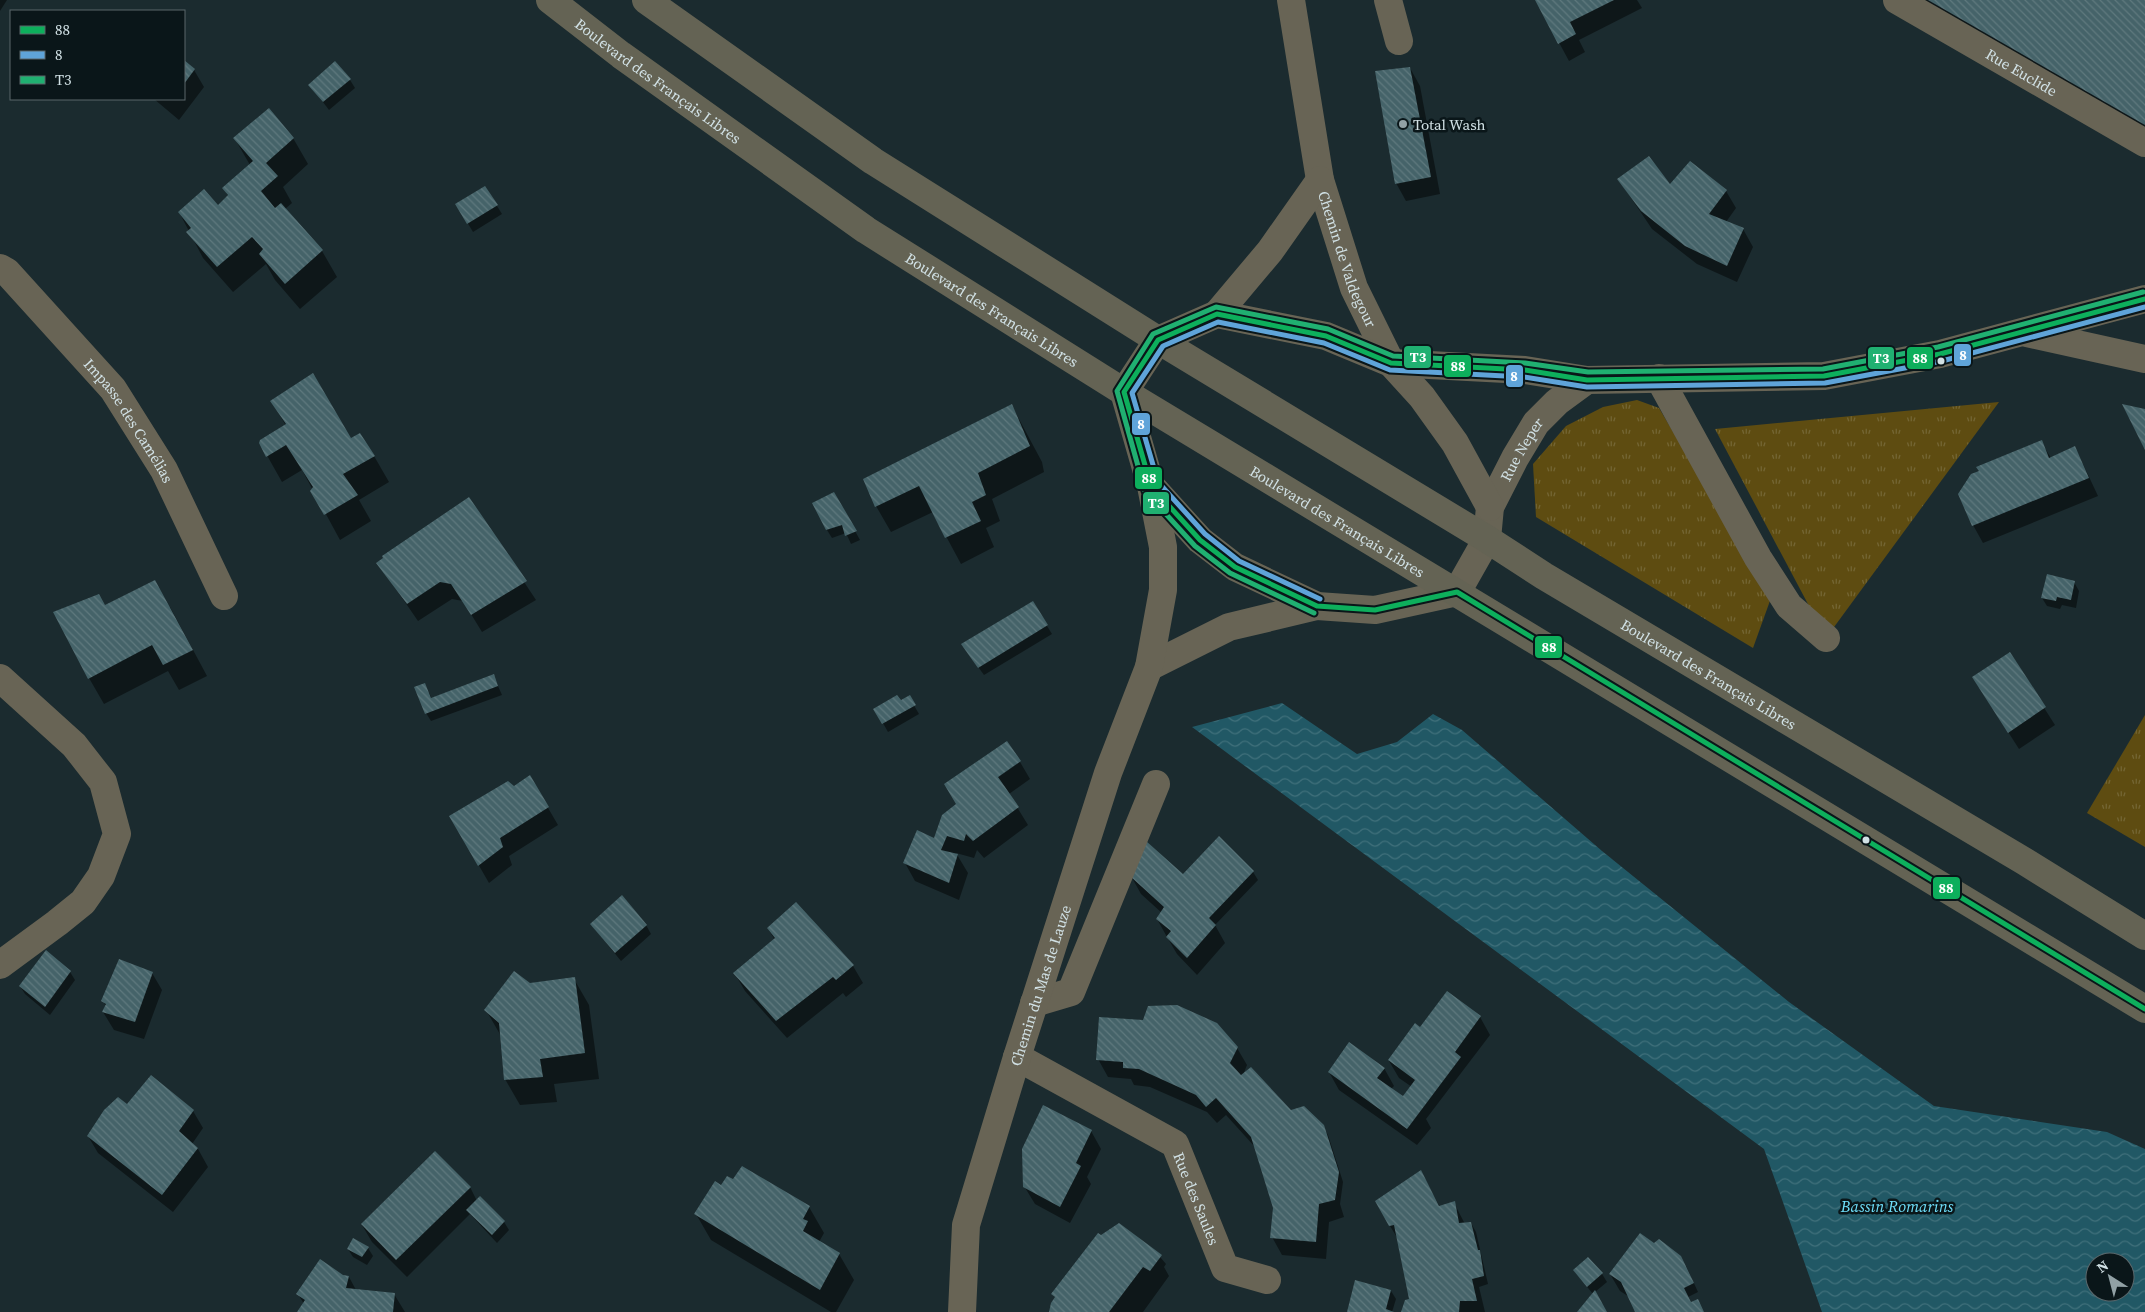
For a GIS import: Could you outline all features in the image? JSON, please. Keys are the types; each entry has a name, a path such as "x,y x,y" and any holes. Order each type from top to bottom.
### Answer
{"main road":[{"name":"Boulevard des Français Libres","path":"550,0 621,55 866,230 1124,392 2145,1010"},
{"name":"Boulevard des Français Libres","path":"646,0 873,161 1158,340 1487,539 1544,576 2015,856 2145,936"}],"street":[{"name":"Chemin de Valdegour","path":"1291,0 1320,180 1354,288 1391,363"},
{"path":"1388,0 1399,41"},
{"name":"Rue Euclide","path":"1897,0 2145,143"},
{"name":"Chemin de Valdegour","path":"1217,314 1270,251 1320,180"},
{"name":"Impasse des Camélias","path":"0,268 7,272 112,389 164,470 224,596"},
{"path":"1124,392 1158,340 1217,314 1326,336 1391,363 1525,370 1587,380 1824,376 1940,354 2145,299"},
{"path":"2023,332 2145,359"},
{"path":"1391,363 1422,397 1455,443 1490,507"},
{"path":"1659,378 1758,558 1789,606 1826,638"},
{"name":"Rue Neper","path":"1487,539 1490,507 1515,458 1536,423 1557,402 1587,380"},
{"name":"Chemin du Mas de Lauze","path":"962,1312 966,1225 1017,1057 1108,773 1149,667 1163,590 1163,547 1151,486 1124,392"},
{"path":"1151,486 1200,540 1234,567 1317,606"},
{"path":"1149,667 1229,626 1317,606 1375,610 1457,592 1487,539"},
{"path":"0,678 74,745 103,782 117,834 101,876 82,902 58,923 0,965"},
{"path":"1034,1003 1071,992 1156,784"},
{"name":"Rue des Saules","path":"1017,1057 1175,1144 1225,1268 1267,1280"}],"green space":[{"path":"1637,400 1659,408 1771,598 1753,648 1536,517 1533,464 1566,426 1603,407"},
{"path":"1999,402 1826,638 1715,429"},
{"path":"2145,715 2145,847 2087,813"}],"water":[{"name":"Bassin Romarins","path":"1282,703 1357,754 1397,742 1433,714 1462,730 1602,851 1789,1002 1934,1106 2107,1132 2145,1149 2145,1312 1822,1312 1764,1149 1192,727"}],"building":[{"path":"1535,0 1614,0 1570,22 1576,34 1558,44"},
{"path":"1928,0 2145,0 2145,125"},
{"path":"185,61 195,69 185,83"},
{"path":"335,61 351,79 323,102 308,85"},
{"name":"Total Wash","path":"1410,67 1431,177 1395,184 1375,71"},
{"path":"269,108 294,138 266,163 278,176 261,191 275,208 281,203 323,250 285,284 259,254 263,249 252,237 217,267 186,232 191,228 178,212 204,189 218,205 228,195 222,188 253,161 233,138"},
{"path":"1649,156 1670,184 1690,161 1727,190 1709,214 1744,228 1727,266 1685,246 1641,211 1617,179"},
{"path":"485,186 498,205 467,224 455,204"},
{"path":"313,373 351,438 360,433 375,456 343,474 358,495 324,515 310,491 313,487 286,445 266,457 259,443 260,440 286,424 270,401"},
{"path":"1012,404 1030,446 978,473 986,495 972,502 981,521 945,538 919,486 875,507 863,479"},
{"path":"2122,404 2145,409 2145,450"},
{"path":"2042,440 2049,458 2075,446 2089,478 1972,526 1958,494 1971,474 1979,471 1976,467"},
{"path":"834,492 857,531 845,536 842,525 826,530 812,503"},
{"path":"469,497 527,581 471,615 451,584 440,582 407,604 376,563 383,558 382,556"},
{"path":"2047,574 2075,581 2071,600 2057,597 2056,601 2041,598"},
{"path":"155,580 193,650 163,665 152,645 88,679 53,612 99,594 105,605"},
{"path":"1033,601 1048,625 978,668 961,644"},
{"path":"2010,652 2046,707 2008,733 1972,677"},
{"path":"494,674 498,686 425,714 414,687 425,683 431,698"},
{"path":"897,695 901,700 910,695 916,705 882,724 873,709"},
{"path":"1007,741 1021,761 998,777 1019,807 973,841 966,834 964,841 947,836 941,850 958,854 949,883 903,863 917,830 934,838 942,815 956,804 944,784"},
{"path":"530,775 549,807 500,838 503,847 478,866 449,816 508,781 514,786"},
{"path":"1219,836 1254,871 1209,918 1216,925 1187,958 1166,937 1171,931 1156,919 1164,907 1130,876 1146,841 1183,874"},
{"path":"622,895 647,925 615,953 590,924"},
{"path":"796,902 854,965 836,980 833,977 776,1021 733,973 775,938 767,928"},
{"path":"46,950 71,971 45,1007 19,986"},
{"path":"119,959 153,972 135,1022 102,1012 106,1004 101,1001"},
{"path":"514,971 530,983 575,977 585,1053 540,1059 543,1077 504,1080 499,1023 484,1010"},
{"path":"1447,991 1481,1016 1455,1052 1461,1057 1407,1129 1328,1072 1349,1042 1385,1068 1377,1078 1403,1096 1415,1080 1388,1060 1415,1023 1420,1027"},
{"path":"1177,1005 1217,1023 1238,1047 1230,1063 1241,1075 1251,1067 1291,1110 1304,1106 1324,1125 1339,1172 1335,1200 1319,1204 1316,1242 1270,1238 1273,1208 1251,1137 1216,1098 1206,1107 1196,1095 1139,1069 1123,1068 1123,1062 1096,1060 1099,1017 1143,1020 1148,1006"},
{"path":"151,1075 194,1110 179,1131 198,1148 162,1195 87,1136 104,1110 118,1097 127,1104"},
{"path":"1043,1105 1092,1130 1076,1163 1081,1166 1060,1207 1023,1187 1022,1149"},
{"path":"435,1151 471,1187 396,1260 361,1224"},
{"path":"742,1166 810,1206 803,1219 808,1221 803,1231 840,1253 820,1290 694,1214 715,1181 721,1185 727,1176 733,1179"},
{"path":"1421,1170 1439,1206 1455,1201 1459,1223 1471,1222 1478,1250 1480,1250 1484,1276 1472,1279 1477,1301 1460,1301 1459,1312 1401,1312 1405,1300 1409,1299 1394,1225 1389,1226 1375,1201"},
{"path":"480,1196 505,1221 492,1235 466,1210"},
{"path":"1119,1223 1162,1255 1150,1271 1143,1267 1109,1312 1049,1312 1055,1297 1051,1294 1098,1233 1101,1235"},
{"path":"1640,1233 1654,1243 1659,1239 1681,1256 1694,1283 1684,1288 1691,1302 1698,1299 1704,1312 1635,1312 1621,1282 1609,1274"},
{"path":"353,1238 369,1247 362,1257 347,1249"},
{"path":"1588,1257 1603,1273 1587,1287 1573,1270"},
{"path":"320,1259 343,1275 349,1276 346,1288 395,1293 393,1312 297,1312 305,1300 296,1294"},
{"path":"1355,1280 1391,1290 1386,1309 1394,1312 1347,1312"},
{"path":"1595,1290 1607,1312 1577,1312"}],"transit line":[{"name":"T3","path":"1314,613 1230,573 1195,546 1145,491 1117,391 1153,334 1216,307 1328,329 1393,356 1525,363 1588,372 1823,369 1938,347 2143,292"},
{"name":"88","path":"2145,299 1940,354 1824,376 1587,380 1525,370 1391,363 1326,336 1217,314 1158,340 1124,392 1151,486 1200,540 1235,567 1317,606 1375,610 1457,592 2145,1009"},
{"name":"8","path":"1320,599 1239,561 1205,534 1158,482 1132,393 1163,346 1218,322 1324,343 1390,370 1524,377 1587,387 1825,383 1942,361 2145,307"}],"place":[{"name":"Total Wash","path":"1403,124"}]}
